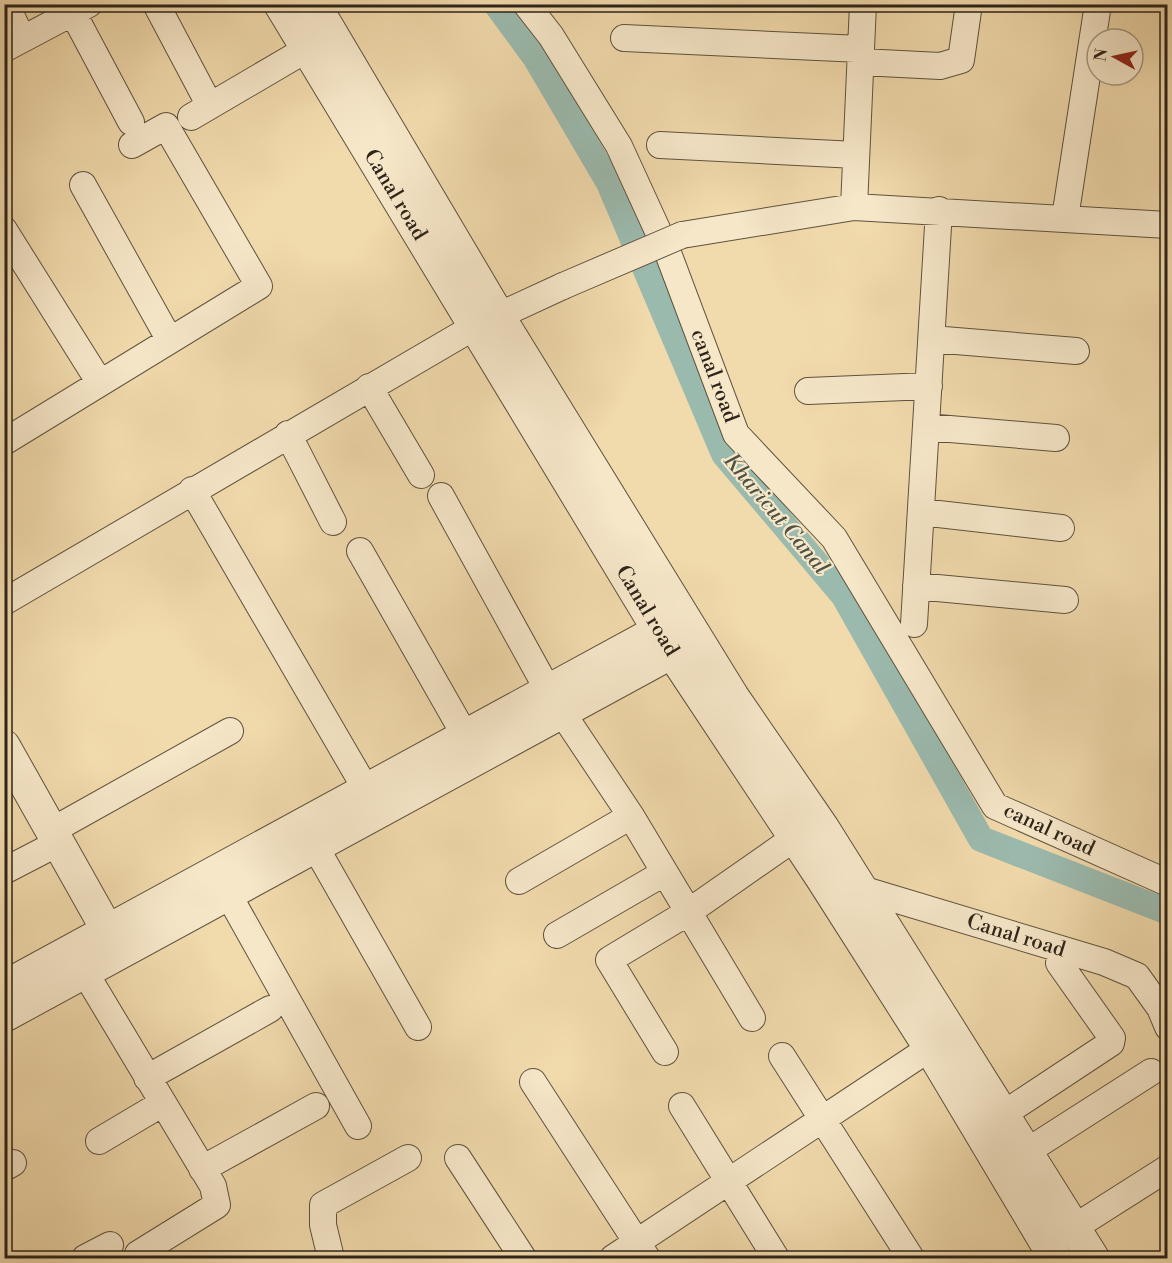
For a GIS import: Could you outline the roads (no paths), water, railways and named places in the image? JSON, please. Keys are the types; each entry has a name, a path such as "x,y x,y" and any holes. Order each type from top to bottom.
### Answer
{"street":[{"path":"4,442 259,286 166,126 131,134 81,9 13,44 6,4"},
{"path":"156,4 200,111 307,49"},
{"name":"Canal road","path":"280,4 307,49 487,321 678,635 793,839 821,877 1104,962 1137,975 1160,1008 1167,1026"},
{"path":"314,4 487,321"},
{"name":"canal road","path":"526,4 551,36 619,146 668,253 736,434 834,538 996,806 1167,883"},
{"path":"854,207 863,4"},
{"path":"624,38 861,55 940,66 962,60 969,4"},
{"path":"1065,218 1098,4"},
{"path":"660,145 856,155"},
{"path":"83,185 169,339"},
{"path":"4,602 288,434 487,321 682,235 854,207 939,210 1167,225"},
{"path":"914,624 939,210"},
{"path":"4,230 100,382"},
{"path":"932,339 1076,351"},
{"path":"808,391 929,386"},
{"path":"369,387 421,475"},
{"path":"926,427 1056,438"},
{"path":"288,434 333,522"},
{"path":"192,490 367,791"},
{"path":"441,496 556,703 631,816 687,913 752,1018"},
{"path":"921,512 1061,528"},
{"path":"360,551 466,737"},
{"path":"916,586 1065,600"},
{"path":"114,943 228,894 316,848 556,703 678,635 861,889 1075,1227 1092,1258"},
{"path":"4,1016 79,962 367,791 466,737 556,703"},
{"path":"4,872 57,836 231,731"},
{"path":"9,765 57,836 114,943"},
{"path":"519,881 631,816"},
{"path":"665,1052 609,960 687,913 793,839"},
{"path":"316,848 418,1027"},
{"path":"557,935 664,873"},
{"path":"821,877 930,1048 1055,1258"},
{"path":"228,894 358,1126"},
{"path":"4,987 79,962"},
{"path":"79,962 213,1186 217,1205 138,1254"},
{"path":"1002,1114 1112,1043 1112,1038 1059,963"},
{"path":"147,1078 270,1009"},
{"path":"613,1258 642,1251 728,1182 930,1048"},
{"path":"782,1056 911,1258"},
{"path":"1026,1152 1151,1072"},
{"path":"533,1082 642,1251"},
{"path":"99,1141 163,1103"},
{"path":"202,1168 316,1106"},
{"path":"682,1106 776,1258"},
{"path":"331,1258 322,1225 323,1205 408,1158"},
{"path":"458,1158 523,1258"},
{"path":"1075,1227 1167,1168"},
{"path":"85,1258 110,1245"}],"waterway":[{"name":"Kharicut Canal","path":"496,4 535,57 609,183 724,454 844,596 981,839 1168,912"}]}
